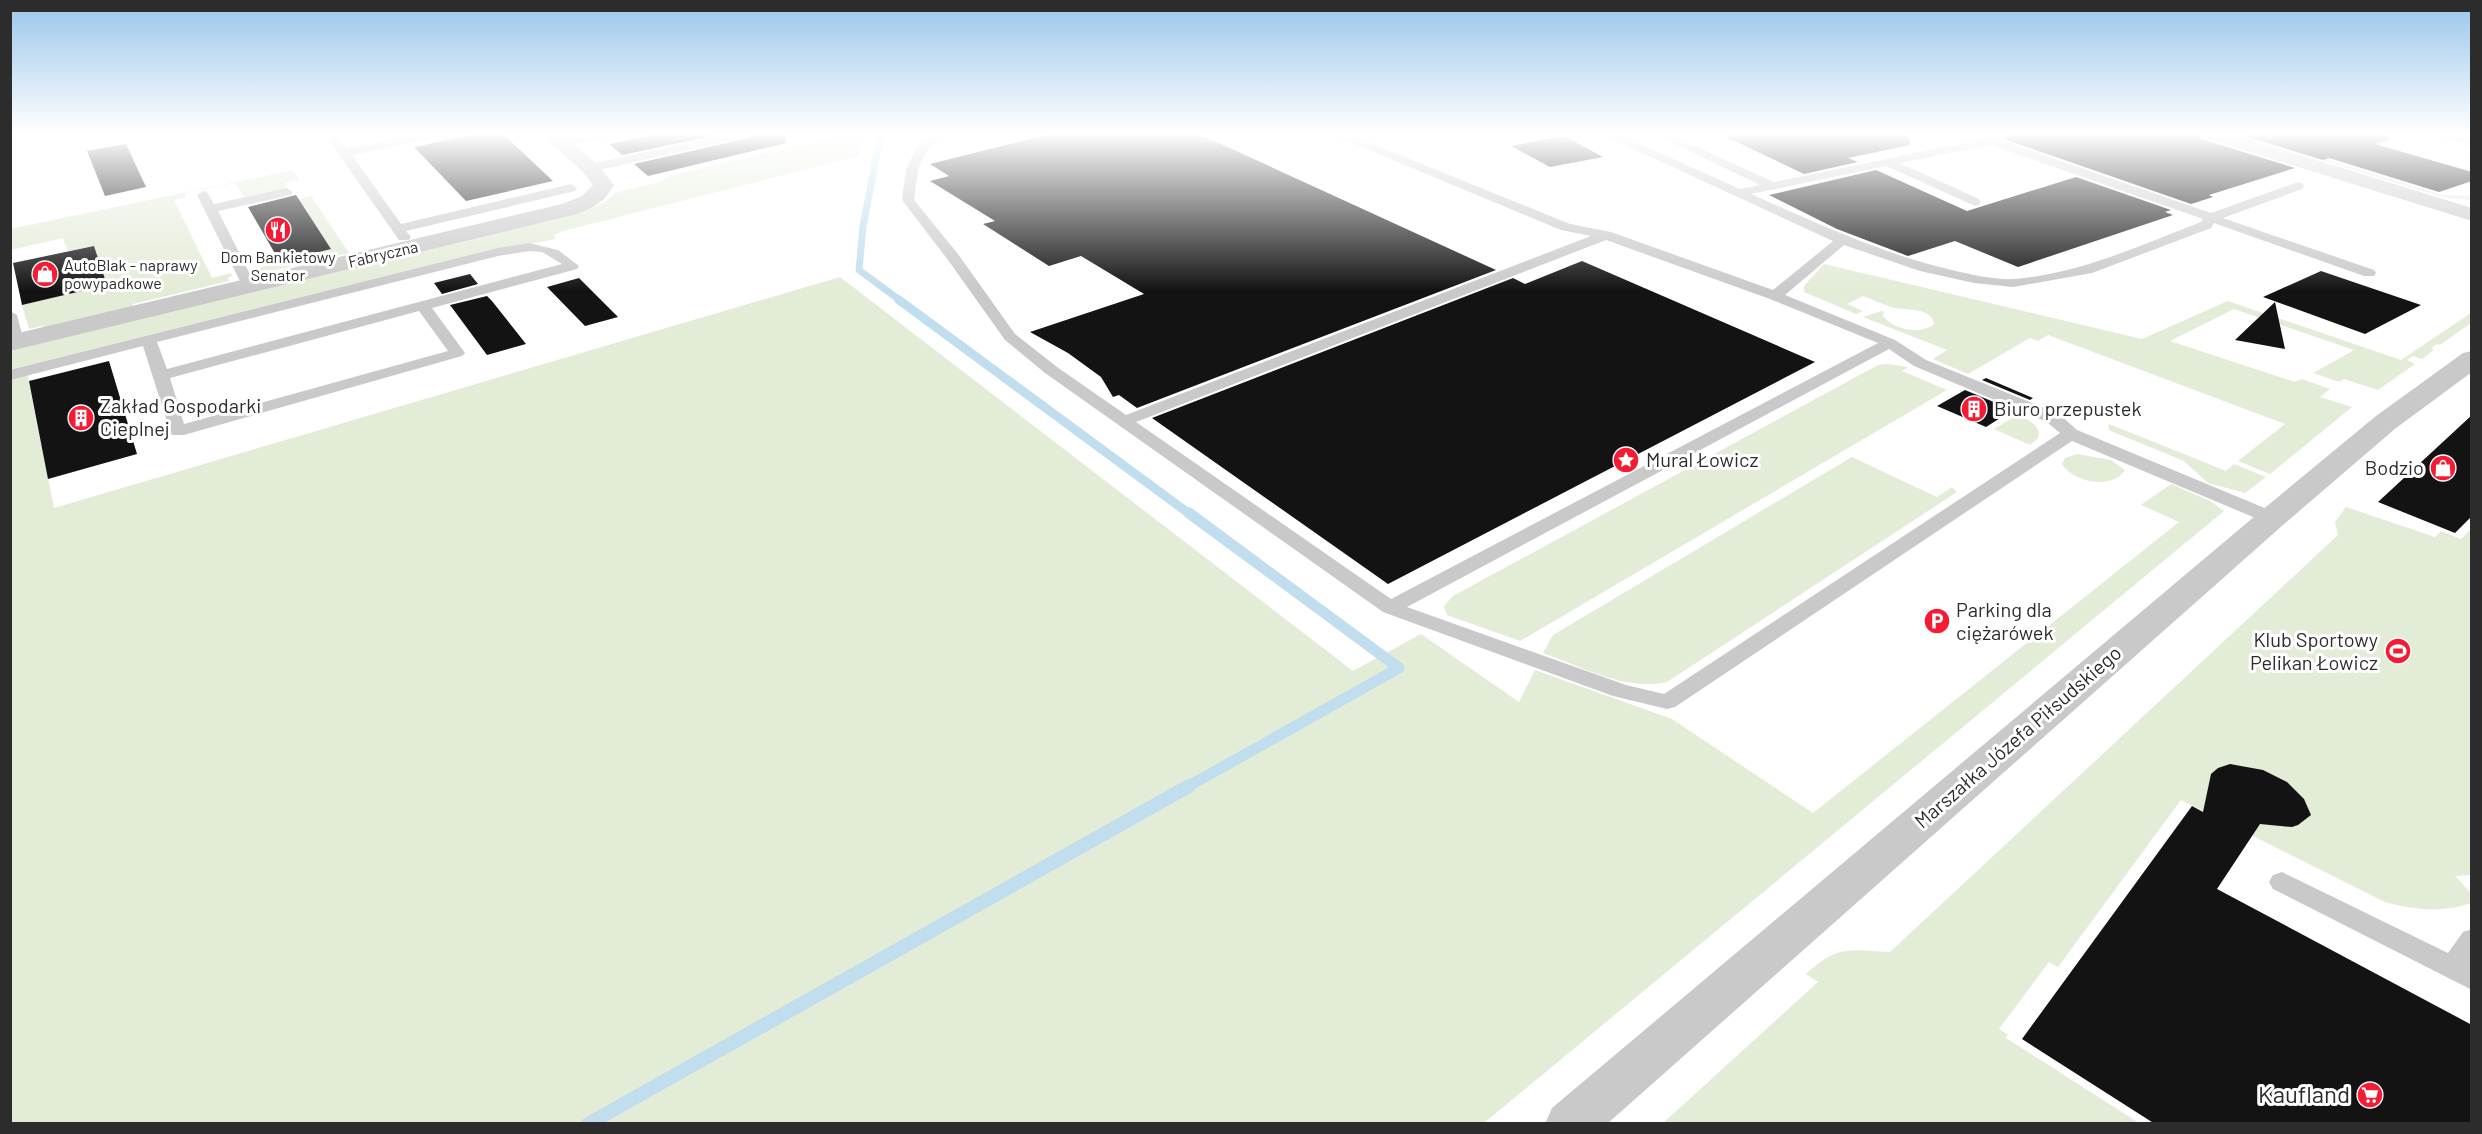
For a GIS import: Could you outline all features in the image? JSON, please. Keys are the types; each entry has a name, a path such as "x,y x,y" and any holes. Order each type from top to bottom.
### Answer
{"street":[{"name":"Fabryczna","path":"13,343 569,209 601,193 604,186"},
{"path":"2379,186 2472,215"},
{"name":"Marszałka Józefa Piłsudskiego","path":"1570,1124 2272,518 2386,422 2467,368"}],"lane":[{"path":"368,186 412,248"},
{"path":"910,186 908,200 1010,337 1051,370 1390,608 1621,691 1667,702 2071,434"},
{"path":"1466,186 1566,227 1605,235 1774,296 1890,344 1920,363 2053,418 2071,434 2272,518"},
{"path":"1723,186 1842,240 1925,267 1974,279 2013,283 2087,270 2206,225 2210,219 2298,186"},
{"path":"1738,193 1768,186"},
{"path":"1940,186 1975,202"},
{"path":"2118,186 2369,273"},
{"path":"397,229 571,188"},
{"path":"210,209 287,192"},
{"path":"203,195 249,286"},
{"path":"1124,421 1605,235"},
{"path":"1774,296 1842,240"},
{"path":"10,375 498,252 530,247 554,250 572,266 161,375"},
{"path":"149,340 178,431 457,353 423,306"},
{"path":"10,315 13,343"},
{"path":"1390,608 1890,344"},
{"path":"2282,882 2462,974 2472,940"}],"green space":[{"path":"217,186 220,186 185,193 186,197 174,200 212,278 231,273 232,276 228,278 229,281 133,304 132,311 48,328 41,326 29,329 22,305 107,285 94,246 68,251 63,238 11,250 10,229"},
{"path":"237,186 285,186 286,189 244,197"},
{"path":"643,186 740,186 563,231 554,235 556,239 478,254 11,372 11,349 591,208 605,202 617,192"},
{"path":"2405,186 2413,186 2442,195 2471,196 2471,200 2441,197"},
{"path":"311,196 349,253 255,275 253,272 261,267 331,249 298,199"},
{"path":"1824,264 2142,339 2228,301 2401,360 2471,313 2471,323 2440,345 2437,344 2431,348 2434,350 2422,359 2413,356 2407,360 2415,364 2378,390 2344,379 2339,382 2313,373 2354,350 2234,309 2170,341 2295,382 2302,379 2330,389 2320,397 2352,407 2270,474 2238,461 2285,424 2048,335 2038,341 2030,338 1968,374 1933,359 1947,350 1863,317 1882,311 1883,316 1893,325 1915,330 1934,324 1928,314 1891,307 1863,296 1847,304 1863,311 1856,314 1804,292 1804,286"},
{"path":"840,277 1353,671 1421,634 1519,702 1535,670 1672,719 1813,813 2179,522 2141,505 2171,484 2210,501 2224,511 1484,1123 11,1124 11,377 27,372 54,508"},
{"path":"1878,365 1908,367 1902,371 1947,390 1520,641 1447,615 1444,606 1453,596"},
{"path":"2019,414 2034,424 2039,431 2038,438 2030,445 1994,429"},
{"path":"2109,424 2226,471 2234,464 2266,477 2245,493 2208,483 2184,461 2111,431 2108,428"},
{"path":"2077,454 2111,460 2125,470 2119,476 2103,482 2084,480 2068,471 2062,464 2065,458"},
{"path":"1852,457 1937,497 1952,487 1957,492 1667,682 1636,684 1620,681 1543,653 1553,635"},
{"path":"2346,507 2435,537 2441,531 2461,539 2471,529 2472,875 2455,876 2471,893 2471,903 2450,908 2428,909 2385,902 2181,800 2058,967 2049,962 1999,1029 2008,1035 2006,1038 2139,1123 1662,1124 1818,982 1806,974 1817,964 1836,953 1845,951 1890,952 2338,535 2335,522"}],"building":[{"path":"101,186 146,187 105,196"},
{"path":"451,186 532,186 466,201"},
{"path":"938,186 1312,186 1496,270 1137,408 1119,395 1113,397 1101,377 1068,353 1030,332 1144,294 1081,256 1049,266 983,224 995,221"},
{"path":"1808,186 1911,186 1967,211 2047,186 2102,186 2171,210 2165,212 2173,215 2018,267 1955,241 1908,256 1837,229 1769,195"},
{"path":"2139,186 2238,186 2209,195 2213,197 2191,204"},
{"path":"2419,186 2457,186 2439,192"},
{"name":"Dom Bankietowy Senator","path":"296,195 331,249 280,262 248,207"},
{"path":"94,246 107,285 22,305 13,263"},
{"path":"1582,261 1815,362 1388,584 1152,418 1513,278 1525,284"},
{"path":"2321,271 2421,305 2365,334 2263,297"},
{"path":"470,274 478,284 442,294 434,283"},
{"path":"579,278 618,317 585,326 547,287"},
{"path":"487,296 526,344 487,355 450,305"},
{"path":"2275,302 2285,349 2235,340"},
{"name":"Zakład Gospodarki Cieplnej","path":"109,361 137,454 48,479 29,381"},
{"path":"1986,378 2033,398 2030,400 1982,380"},
{"name":"Biuro przepustek","path":"1965,390 2013,410 1986,427 1937,406"},
{"name":"Bodzio","path":"2472,415 2472,516 2455,533 2378,502"},
{"path":"2230,764 2263,770 2287,782 2304,799 2311,815 2292,827 2260,824 2217,889 2472,1025 2472,1124 2155,1124 2022,1039 2192,806 2203,812 2211,774 2218,768"}],"waterway":[{"path":"871,186 863,226 859,270 901,301"},
{"path":"899,300 1191,515"},
{"path":"1187,787 1399,668 1189,513"},
{"path":"588,1124 1189,786"}],"place":[{"name":"Dom Bankietowy Senator","path":"278,230"},
{"name":"AutoBlak - naprawy powypadkowe","path":"45,274"},
{"name":"Biuro przepustek","path":"1974,409"},
{"name":"Zakład Gospodarki Cieplnej","path":"81,418"},
{"name":"Mural Łowicz","path":"1626,460"},
{"name":"Bodzio","path":"2443,468"},
{"name":"Parking dla ciężarówek","path":"1937,621"},
{"name":"Klub Sportowy Pelikan Łowicz","path":"2398,651"},
{"name":"Kaufland","path":"2370,1095"}]}
